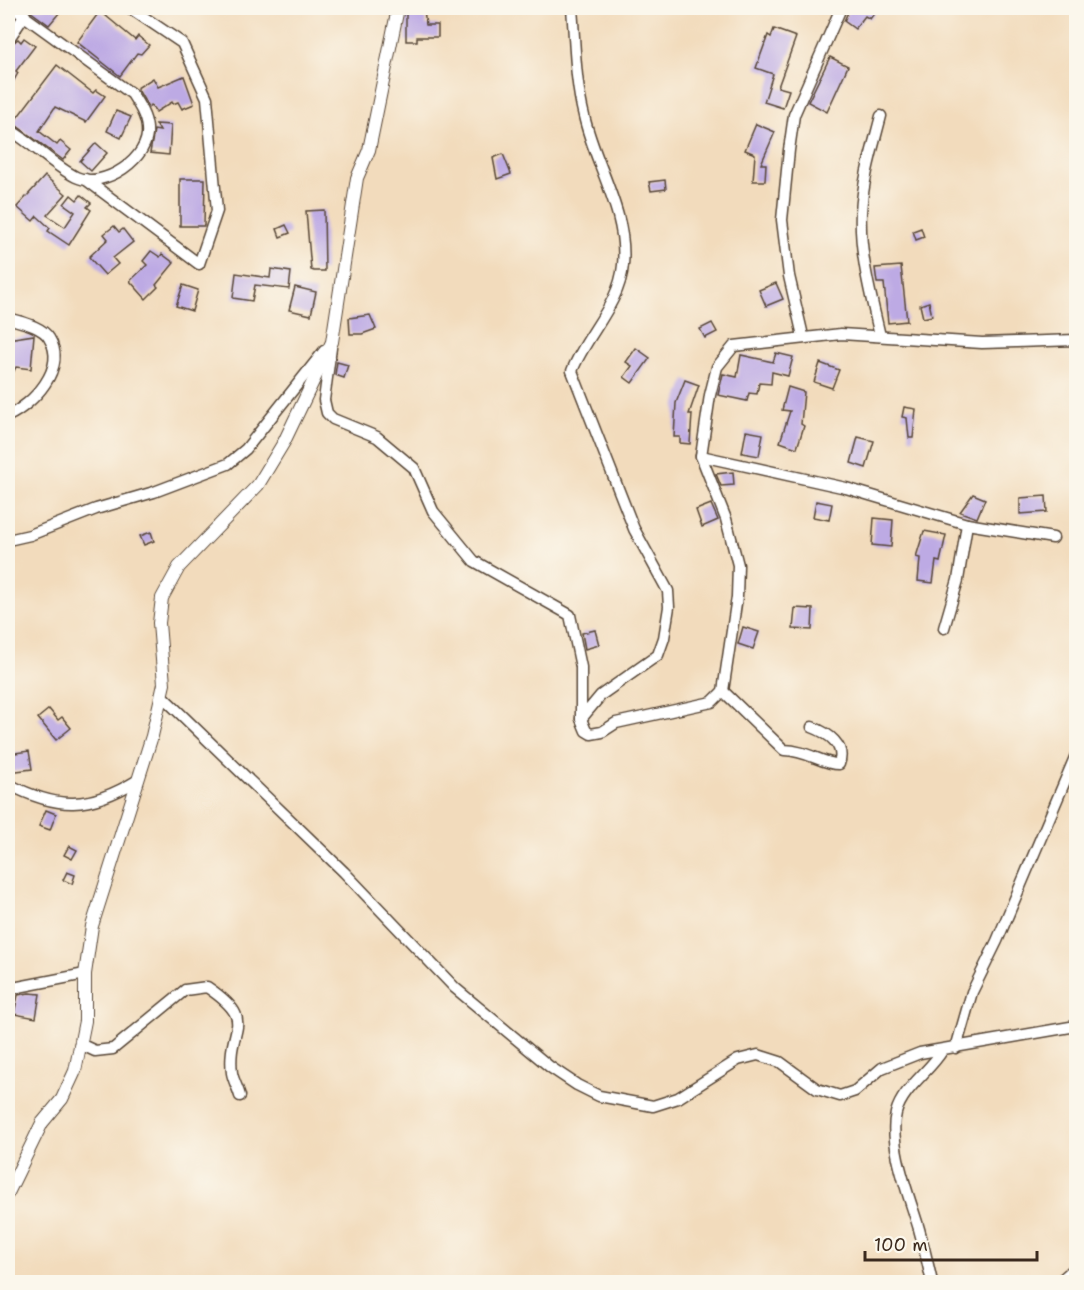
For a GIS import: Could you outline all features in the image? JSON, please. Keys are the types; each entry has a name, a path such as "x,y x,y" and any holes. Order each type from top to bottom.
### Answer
{"street":[{"path":"8,129 78,178 96,180 124,169 140,153 148,130 142,109 132,94 13,8"},
{"path":"85,179 199,264 217,212 207,98 182,43 130,8"},
{"path":"398,8 369,150 357,178 324,400 327,412 333,419 377,437 414,468 434,511 474,561 570,615 581,666 581,719 586,731 591,734 602,732 616,723 712,702 723,691 737,597 738,565 726,519 701,456 710,395 717,367 734,346 803,336 841,334 982,343 1077,340"},
{"path":"572,8 578,86 584,117 621,223 623,265 616,294 580,348 572,370 634,529 668,591 669,607 664,638 658,655 601,694 581,719"},
{"path":"803,336 789,276 782,220 789,150 794,115 841,8"},
{"path":"8,40 25,15"},
{"path":"880,336 865,270 861,214 867,170 881,116"},
{"path":"8,318 31,325 49,336 54,354 48,379 37,396 8,416"},
{"path":"8,540 30,535 96,509 154,492 228,464 246,449 332,342"},
{"path":"8,1193 42,1123 62,1099 75,1071 85,1021 85,974 92,926 152,736 164,684 159,622 162,598 179,567 258,485 284,442 332,342"},
{"path":"701,456 846,488 967,524 1053,538"},
{"path":"944,628 958,580 967,524"},
{"path":"723,691 747,711 784,750 800,750 831,765 839,764 842,756 837,743 825,732 812,727"},
{"path":"160,695 344,873 455,988 550,1067 599,1096 653,1106 678,1098 738,1060 758,1055 780,1062 818,1089 840,1096 855,1090 882,1068 920,1053 1077,1026"},
{"path":"956,1048 972,992 997,941 1077,755"},
{"path":"8,784 34,797 81,804 112,796 138,780"},
{"path":"8,989 85,974"},
{"path":"80,1044 95,1051 113,1049 186,990 207,987 234,1008 239,1024 232,1072 240,1096"},
{"path":"932,1282 902,1179 896,1136 896,1112 908,1091 933,1066 942,1051"},
{"path":"1059,1282 1077,1267"}],"building":[{"path":"26,8 54,8 60,12 49,25"},
{"path":"406,8 424,10 426,25 438,25 438,37 417,37 417,41 406,41"},
{"path":"850,8 878,8 870,19 865,16 855,29 844,21"},
{"path":"100,11 135,40 138,36 149,45 141,54 137,53 120,76 77,42"},
{"path":"774,29 796,37 778,87 789,90 783,108 764,102 773,74 756,68 768,35 771,37"},
{"path":"24,38 35,46 16,71 18,73 8,91 8,47 18,39 21,42"},
{"path":"830,57 848,66 827,112 808,102"},
{"path":"57,65 93,93 96,90 105,96 86,122 55,107 39,131 57,145 60,141 71,150 63,160 13,123"},
{"path":"184,76 194,104 182,109 178,102 173,104 172,102 156,112 151,105 148,107 137,88 153,78 158,87"},
{"path":"116,111 131,117 121,138 107,131"},
{"path":"156,124 171,125 169,155 150,153 154,130 160,131"},
{"path":"756,124 775,132 761,164 766,164 765,181 753,181 755,154 745,150"},
{"path":"96,143 107,153 91,171 80,161"},
{"path":"503,154 511,174 497,179 493,158"},
{"path":"45,176 66,194 47,215 65,227 75,212 64,204 71,195 77,200 81,195 91,203 87,207 91,210 69,245 48,231 50,228 37,216 33,221 17,207"},
{"path":"180,179 205,179 204,226 180,226"},
{"path":"665,180 666,189 651,191 649,182"},
{"path":"324,210 325,271 314,271 311,270 306,211"},
{"path":"286,225 290,233 280,237 277,229"},
{"path":"114,226 119,232 123,229 133,242 113,258 118,264 105,275 89,257 108,239 104,234"},
{"path":"921,228 924,237 916,240 913,231"},
{"path":"151,251 160,257 162,254 174,263 156,285 158,287 146,299 130,281 147,265 143,261"},
{"path":"901,266 907,321 888,323 884,283 877,283 875,268"},
{"path":"271,269 291,272 289,289 255,285 252,301 233,298 236,273 270,278"},
{"path":"776,283 783,299 766,306 759,290"},
{"path":"183,285 198,290 192,311 176,306"},
{"path":"295,287 316,292 311,315 289,310"},
{"path":"929,302 932,316 923,318 920,305"},
{"path":"370,315 376,329 362,334 350,334 349,318"},
{"path":"712,323 717,332 705,338 700,329"},
{"path":"34,335 31,369 16,367 8,383 8,339"},
{"path":"636,348 650,358 632,383 624,377 632,366 626,362"},
{"path":"776,353 793,357 788,376 772,372 771,384 759,383 757,394 749,393 747,401 718,395 723,374 737,377 741,355 773,362"},
{"path":"337,362 348,365 344,378 335,375"},
{"path":"820,363 839,370 832,388 814,382"},
{"path":"685,380 699,385 689,414 692,414 690,444 680,443 680,437 674,437 676,403"},
{"path":"788,387 804,392 801,424 804,426 797,448 780,442 790,411 782,410"},
{"path":"904,407 916,409 913,438 909,438 907,418 902,417"},
{"path":"746,431 763,434 759,456 742,453"},
{"path":"858,437 874,441 866,468 851,463"},
{"path":"733,472 734,485 721,486 716,474"},
{"path":"973,494 985,499 977,518 960,512"},
{"path":"1046,496 1047,512 1020,514 1020,498"},
{"path":"816,501 832,504 829,520 813,517"},
{"path":"711,504 718,520 702,527 696,510"},
{"path":"874,518 893,520 891,547 872,545"},
{"path":"924,531 946,535 940,562 936,561 933,583 918,581 920,558 916,557"},
{"path":"151,532 154,541 144,545 140,536"},
{"path":"795,608 813,609 812,630 793,629"},
{"path":"743,627 759,632 753,649 738,644"},
{"path":"595,630 599,645 585,649 582,633"},
{"path":"49,709 58,720 62,717 71,728 56,740 38,718"},
{"path":"29,751 32,769 9,772 8,754"},
{"path":"46,810 56,814 50,830 39,826"},
{"path":"69,846 77,850 72,859 64,855"},
{"path":"67,872 75,875 72,884 63,880"},
{"path":"40,994 36,1018 14,1014 18,995"}]}
